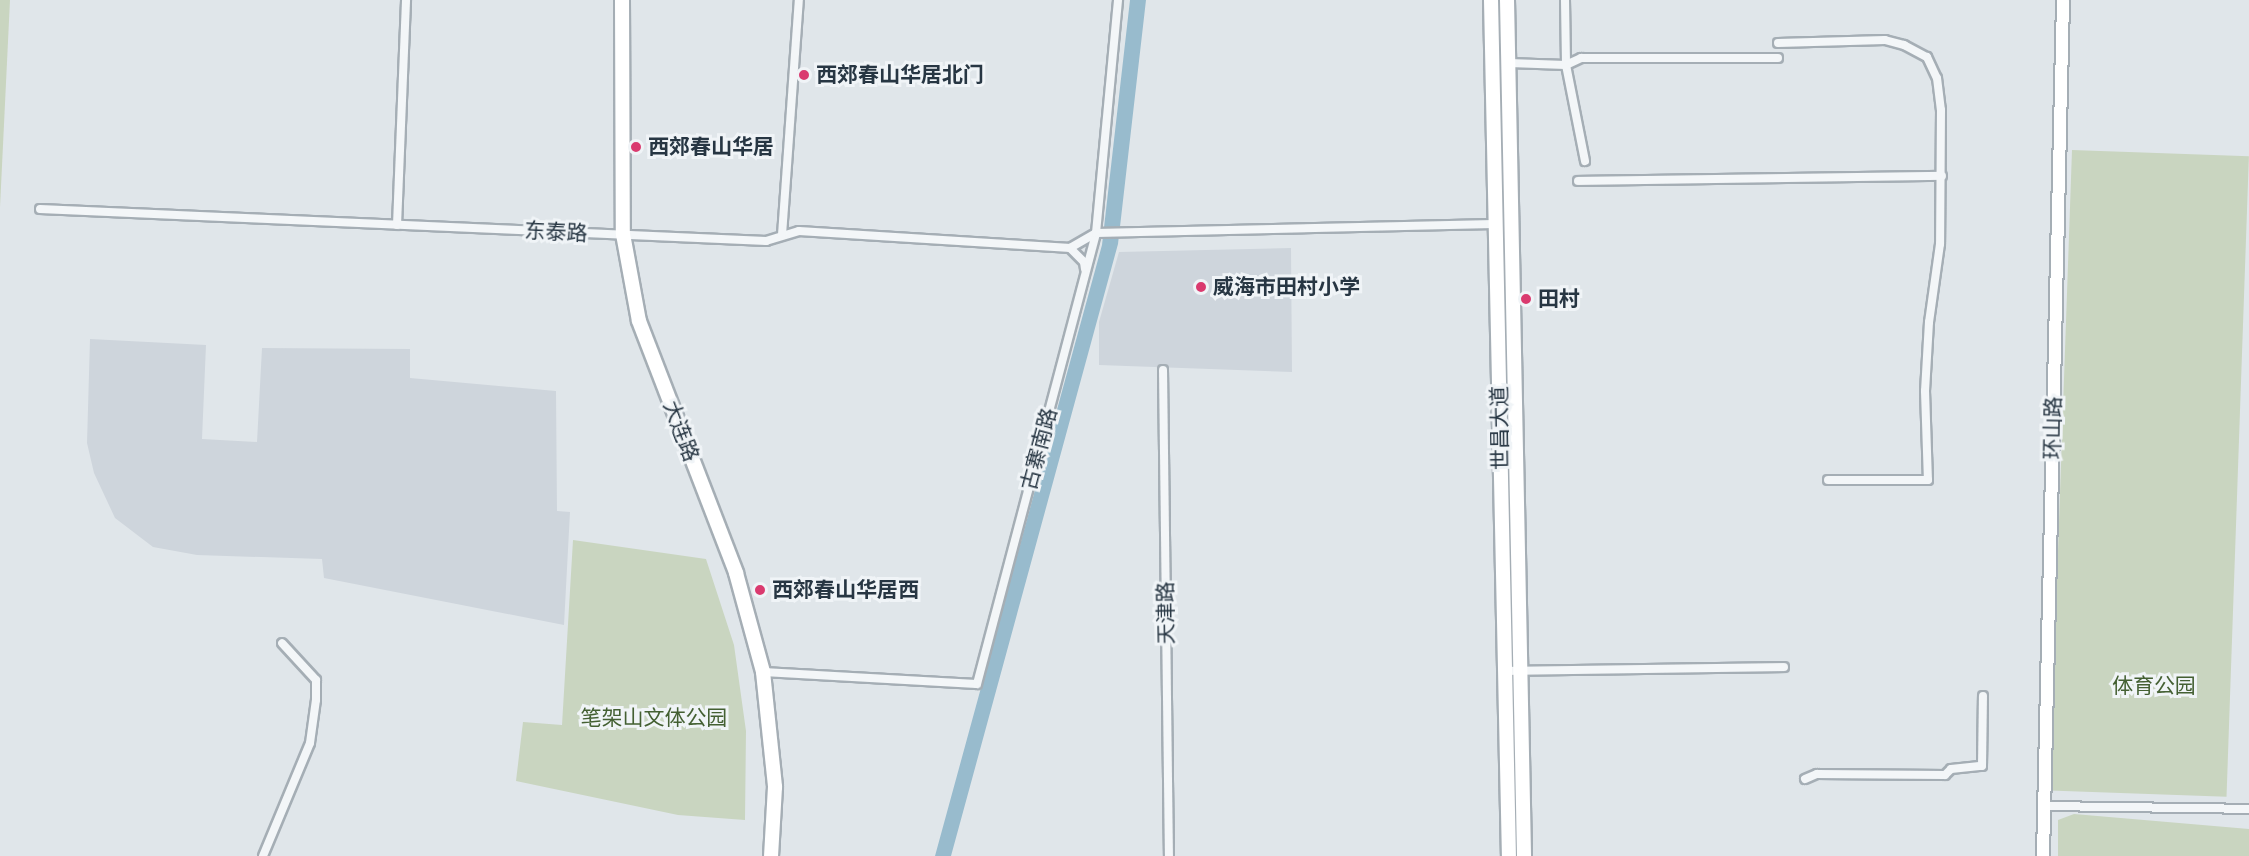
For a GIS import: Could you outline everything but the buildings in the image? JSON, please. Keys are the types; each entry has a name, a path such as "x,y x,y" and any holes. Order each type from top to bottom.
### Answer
{"main road":[{"name":"大连路","path":"622,0 623,234 639,321 736,573 763,672 775,787 771,856"},
{"name":"世昌大道","path":"1491,0 1509,856"},
{"name":"世昌大道","path":"1507,0 1524,856"},
{"name":"环山路","path":"2043,856 2062,0"}],"street":[{"path":"397,225 406,0"},
{"path":"782,235 799,0"},
{"name":"古寨南路","path":"763,672 977,684 1086,273 1099,233 1118,0"},
{"path":"1564,0 1566,65 1585,161"},
{"path":"1778,43 1885,40 1927,57 1937,78 1941,110 1940,244 1928,333 1928,480 1828,480"},
{"path":"1509,63 1566,65 1581,58 1779,58"},
{"path":"1578,181 1942,176"},
{"name":"东泰路","path":"40,209 766,241 799,231 1070,248"},
{"path":"1086,273 1084,262 1070,248 1099,233 1494,224"},
{"name":"天津路","path":"1163,370 1169,856"},
{"path":"263,856 310,743 316,700 316,680 282,643"},
{"path":"1504,671 1784,667"},
{"path":"1805,779 1816,774 1945,775 1952,769 1982,766 1983,696"},
{"path":"2044,806 2249,809"}],"shaded area":[{"name":"威海市田村小学","path":"1291,248 1292,372 1099,365 1099,322 1119,252"},
{"path":"90,339 206,345 202,439 257,442 262,348 410,349 410,378 556,391 557,511 570,512 564,625 324,578 322,559 197,555 153,547 115,518 94,473 87,443"}],"green space":[{"path":"0,0 10,0 0,207"},
{"name":"体育公园","path":"2072,150 2249,156 2227,797 2050,791"},
{"name":"笔架山文体公园","path":"573,540 706,559 734,645 746,731 745,820 678,815 516,781 523,722 562,725"},
{"path":"2074,814 2249,829 2249,856 2058,856 2058,820"}],"water":[{"path":"1130,0 1146,0 1118,244 951,856 935,856 1102,245"}],"place":[{"name":"西郊春山华居北门","path":"804,75"},
{"name":"西郊春山华居","path":"636,147"},
{"name":"威海市田村小学","path":"1201,287"},
{"name":"田村","path":"1526,299"},
{"name":"西郊春山华居西","path":"760,590"}]}
